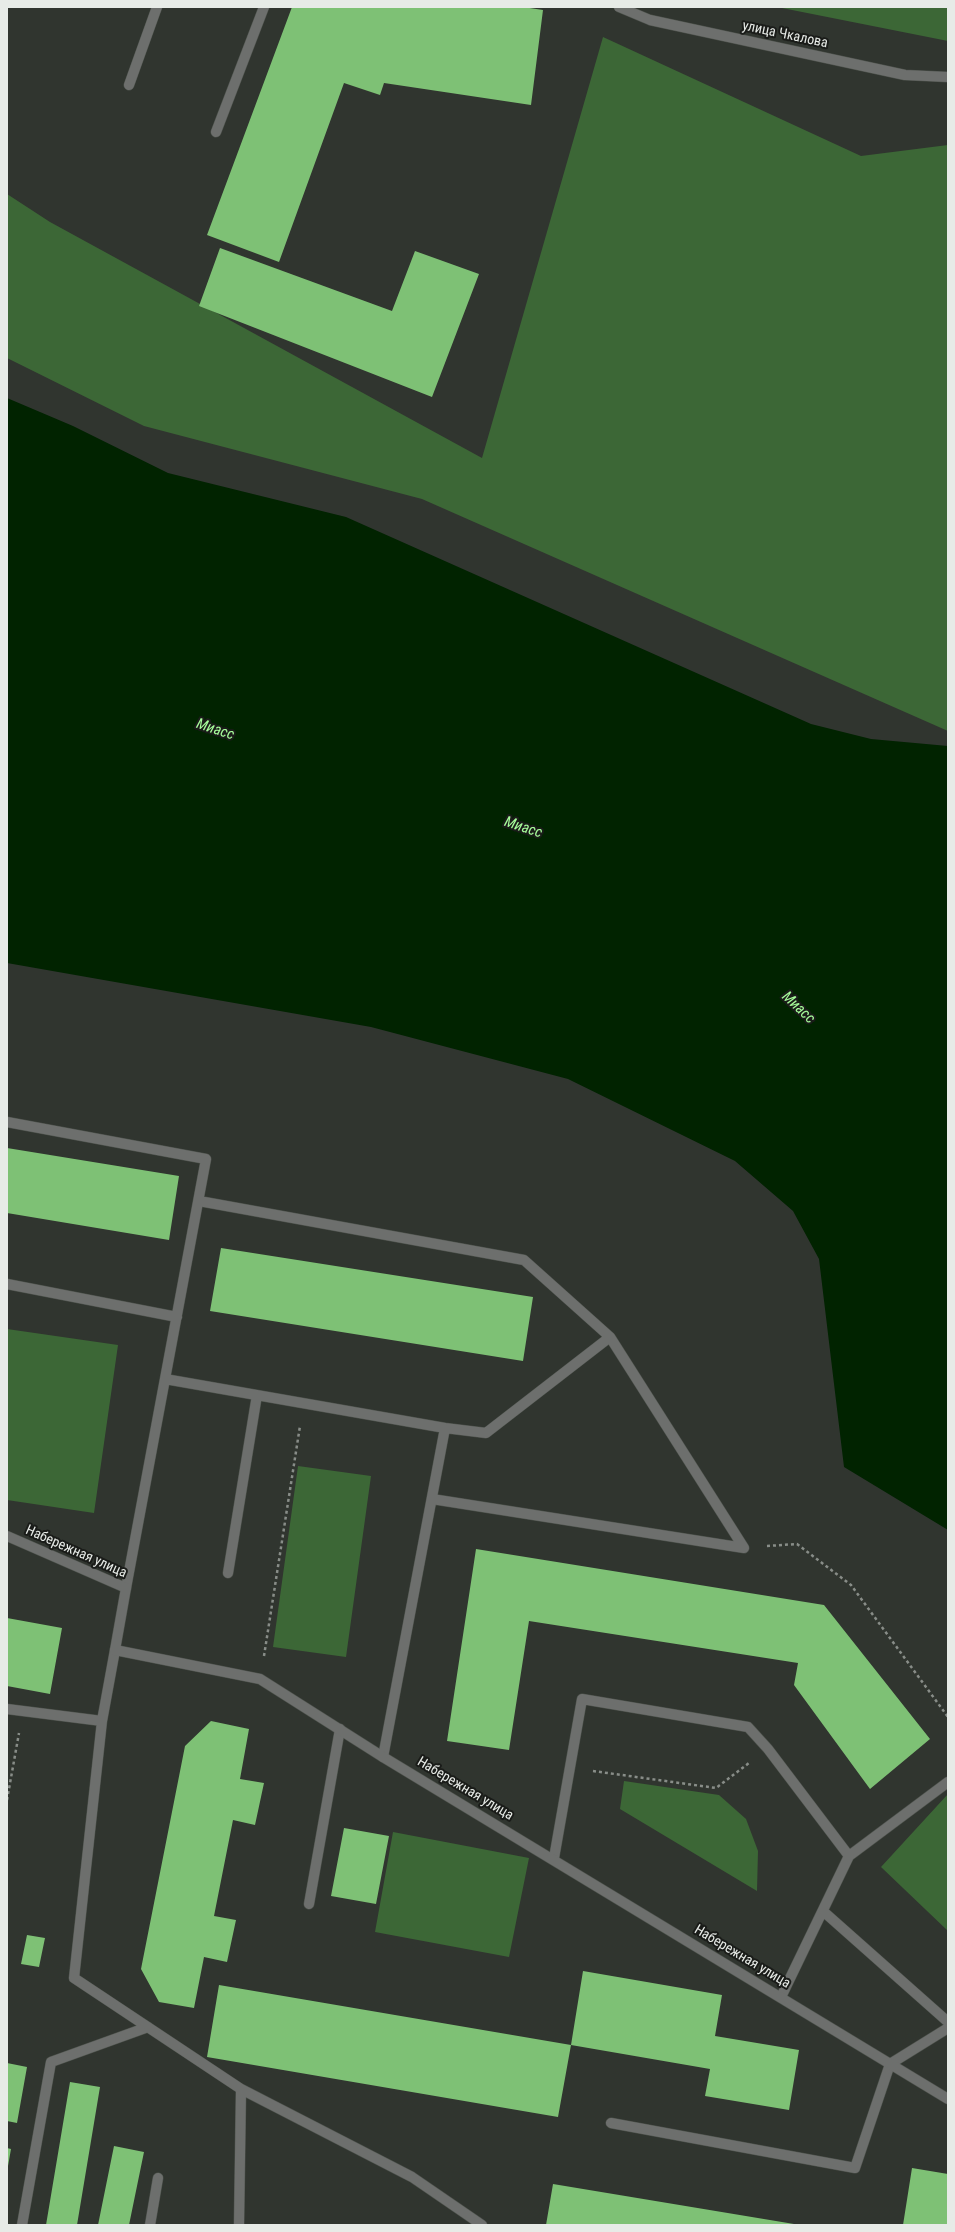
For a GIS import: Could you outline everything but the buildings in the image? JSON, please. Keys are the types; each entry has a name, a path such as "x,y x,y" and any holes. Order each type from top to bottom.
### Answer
{"street":[{"path":"129,85 157,7"},
{"path":"216,132 264,7"},
{"name":"улица Чкалова","path":"619,7 657,22 905,75 948,77"},
{"path":"7,1122 206,1159 126,1588"},
{"path":"199,1201 524,1260 610,1337 744,1548"},
{"path":"7,1284 177,1317"},
{"path":"166,1379 445,1428 486,1433 610,1337"},
{"path":"228,1572 257,1395"},
{"path":"384,1757 445,1428"},
{"path":"432,1499 744,1548"},
{"name":"Набережная улица","path":"7,1536 126,1588 115,1650 260,1679 384,1757 554,1858 948,2099"},
{"path":"115,1650 102,1721 74,1978 241,2090 412,2177 482,2225"},
{"path":"554,1858 582,1699 748,1727 768,1749 849,1856"},
{"path":"7,1709 102,1721"},
{"path":"309,1904 340,1729"},
{"path":"781,1997 824,1912 849,1856 948,1782"},
{"path":"824,1912 948,2022"},
{"path":"22,2225 51,2062 148,2027"},
{"path":"611,2123 855,2168 890,2064 948,2028"},
{"path":"239,2225 241,2090"},
{"path":"150,2225 158,2178"}],"path":[{"path":"260,1679 303,1403"},
{"path":"744,1548 796,1544 851,1585 948,1718"},
{"path":"7,1800 22,1711"},
{"path":"569,1768 716,1788 768,1749"}],"shaded area":[{"path":"777,7 948,7 948,41"},
{"path":"603,37 861,156 948,145 948,731 422,499 144,426 7,358 7,194 50,222 482,458"},
{"path":"7,1329 118,1345 94,1513 7,1500"},
{"path":"298,1466 371,1476 346,1657 273,1647"},
{"path":"624,1781 719,1795 746,1819 758,1851 757,1891 620,1809"},
{"path":"948,1794 948,1931 881,1867"},
{"path":"393,1832 529,1858 509,1957 375,1932"}],"water":[{"name":"Миасс","path":"7,398 73,426 168,473 346,517 811,724 871,739 948,746 948,1530 844,1467 819,1259 793,1211 735,1161 568,1079 371,1027 7,963"}]}
